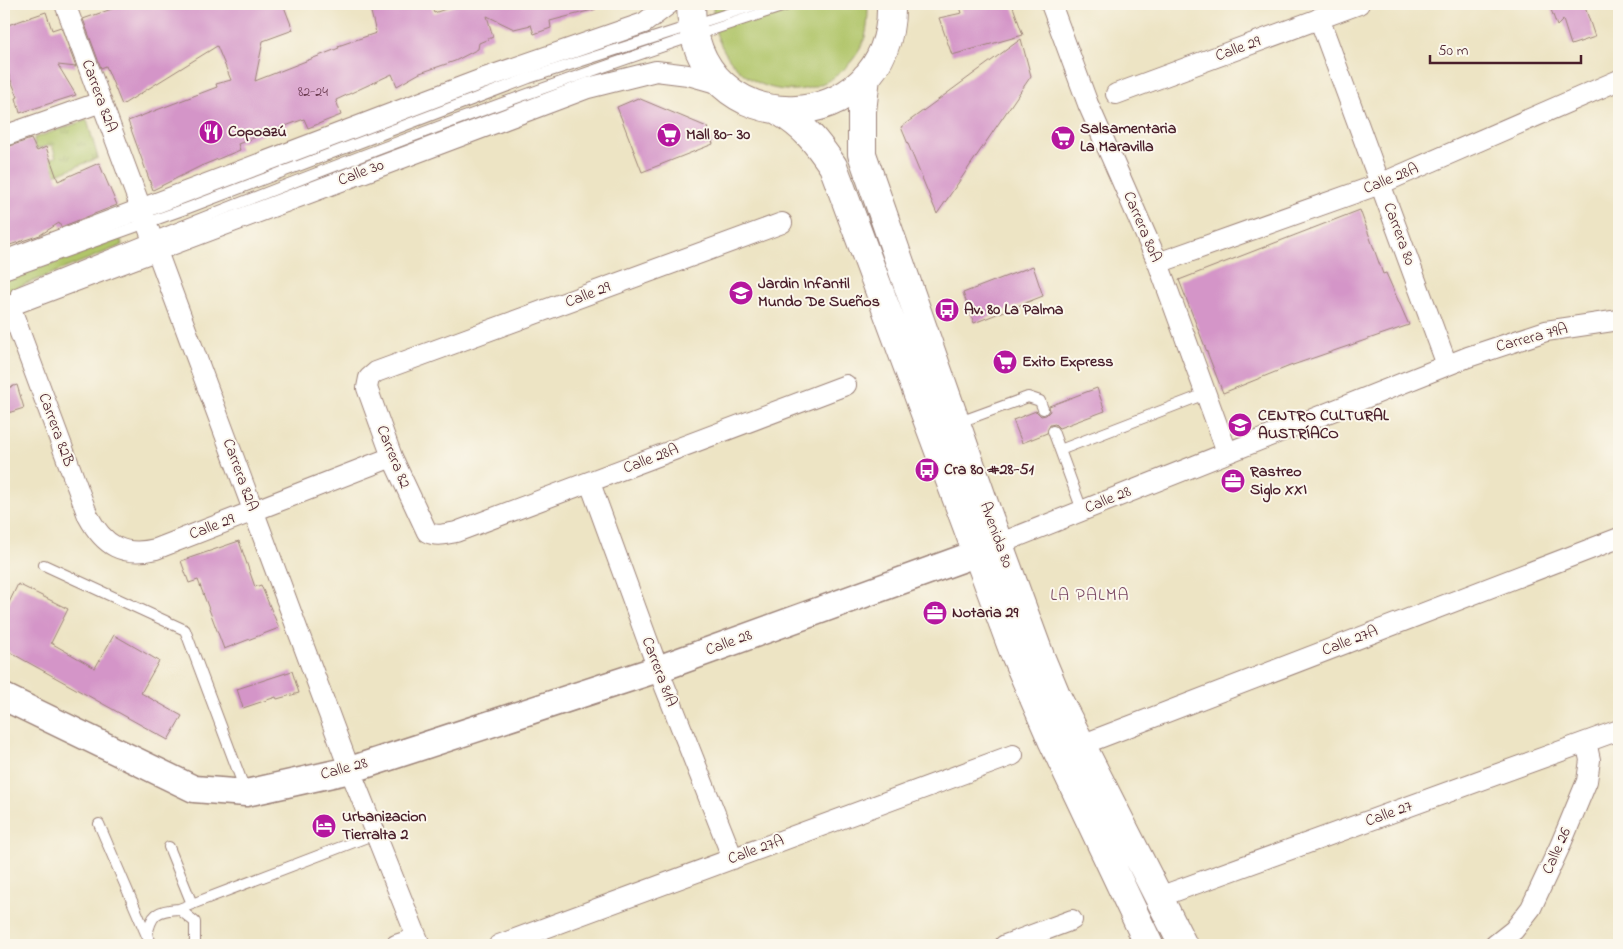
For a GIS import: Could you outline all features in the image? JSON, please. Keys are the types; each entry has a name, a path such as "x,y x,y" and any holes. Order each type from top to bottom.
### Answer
{"main road":[{"path":"692,22 704,63 723,85 749,102 779,110 803,110 827,104 848,93 866,77 878,61 886,43 891,4"},
{"name":"Avenida 80","path":"866,77 862,111 862,154 956,423 1013,650 1045,725 1149,945"},
{"name":"Avenida 80","path":"779,110 800,124 812,136 833,166 987,549 1082,745 1183,945"}],"street":[{"name":"Carrera 82A","path":"64,4 350,770 418,942"},
{"name":"Calle 30","path":"6,304 149,230 482,79 644,23 669,4"},
{"name":"Carrera 80A","path":"1052,4 1088,104 1158,263 1204,394 1227,452"},
{"name":"Calle 29","path":"1116,94 1360,4"},
{"name":"Carrera 80","path":"1319,18 1447,365"},
{"name":"Calle 30","path":"4,261 149,230 618,79 647,72 668,71 723,85"},
{"name":"Calle 28A","path":"1158,263 1380,184 1619,80"},
{"path":"4,136 101,102"},
{"name":"Calle 29","path":"394,364 529,317 782,223"},
{"name":"Carrera 82B","path":"6,304 88,516 100,536 114,547"},
{"name":"Carrera 79A","path":"1447,365 1546,331 1619,320"},
{"name":"Carrera 82","path":"394,364 370,378 367,388 392,457 427,532 433,535 456,532"},
{"name":"Calle 28","path":"4,697 194,789 246,794 350,770 658,669 987,549 1447,365"},
{"name":"Calle 28A","path":"456,532 846,385"},
{"name":"Calle 29","path":"114,547 127,551 149,550 253,512 392,457"},
{"name":"Carrera 81A","path":"590,483 658,669 733,859"},
{"name":"Calle 27A","path":"1082,745 1619,538"},
{"name":"Calle 27","path":"1159,897 1619,730"},
{"name":"Calle 26","path":"1494,945 1514,930 1531,908 1560,846 1586,781 1590,760 1586,742"},
{"name":"Calle 27A","path":"499,945 1013,755"},
{"path":"1005,945 1072,920"},
{"path":"396,945 418,942"}],"lane":[{"path":"149,230 529,78 692,22 758,4"},
{"path":"4,274 149,230 539,90 692,22 791,4"},
{"path":"1060,450 1204,394"},
{"path":"956,423 1028,396 1040,401 1044,409"},
{"path":"1052,431 1082,510"},
{"path":"44,565 185,630 246,794"},
{"path":"99,824 152,945"},
{"path":"147,936 150,920 162,910 179,909 375,834"},
{"path":"169,847 192,904"},
{"path":"179,909 195,922 195,944 192,945"}],"green space":[{"path":"714,4 868,4 868,21 863,44 846,67 829,80 809,88 789,90 769,87 750,78 734,64 721,45 717,35 713,20"},
{"path":"87,120 98,158 47,178 42,160 56,157 52,145 35,149 34,138"},
{"path":"120,238 123,245 4,293 4,280"}],"building":[{"path":"126,4 283,4 293,30 263,41 255,81 339,48 338,46 376,33 371,12 391,4 430,4 434,13 460,4 595,4 596,9 550,21 551,28 534,34 531,25 514,29 487,16 493,37 479,43 478,49 455,61 420,73 397,86 392,74 336,100 341,115 308,128 304,119 238,144 240,150 201,166 153,190 128,121 217,87 216,84 231,80 217,46 122,105 106,66 101,68 83,19"},
{"path":"959,4 1012,4 1023,35 952,55 939,18 962,13"},
{"path":"1549,4 1584,4 1595,37 1571,45 1563,20 1557,26"},
{"path":"46,12 52,30 61,27 76,67 58,65 76,95 20,113 16,98 18,97 4,64 4,38 8,37 5,26"},
{"path":"1021,39 1031,76 937,214 901,127"},
{"name":"Mall 80- 30","path":"638,98 707,127 713,144 642,172 617,107"},
{"path":"31,139 37,151 46,147 58,181 99,163 117,205 61,227 59,223 40,235 4,247 4,148"},
{"path":"1360,210 1383,274 1386,273 1409,325 1290,366 1223,393 1179,280"},
{"path":"1033,266 1043,296 974,323 963,293"},
{"path":"17,385 24,408 8,413 4,405 4,389"},
{"path":"1097,388 1105,411 1059,428 1055,424 1050,425 1047,433 1022,443 1013,420 1036,411 1041,416 1046,415 1050,411 1049,406"},
{"path":"239,541 255,587 261,585 279,628 224,649 198,580 189,583 181,561"},
{"path":"18,584 68,609 51,643 95,668 114,635 159,661 141,693 182,716 168,740 4,649 4,613"},
{"path":"292,671 299,693 277,699 276,697 243,708 237,689"}],"place":[{"name":"Copoazú","path":"211,132"},
{"name":"Mall 80- 30","path":"669,135"},
{"name":"Salsamentaria La Maravilla","path":"1063,138"},
{"name":"Jardin Infantil Mundo De Sueños","path":"741,293"},
{"name":"Av. 80 La Palma","path":"947,310"},
{"name":"Exito Express","path":"1005,362"},
{"name":"CENTRO CULTURAL AUSTRÍACO","path":"1240,425"},
{"name":"Cra 80 #28-51","path":"927,470"},
{"name":"Rastreo Siglo XXI","path":"1233,481"},
{"name":"Notaria 29","path":"935,613"},
{"name":"Urbanizacion Tierralta 2","path":"324,826"}],"district":[{"name":"LA PALMA","path":"1090,596"}]}
